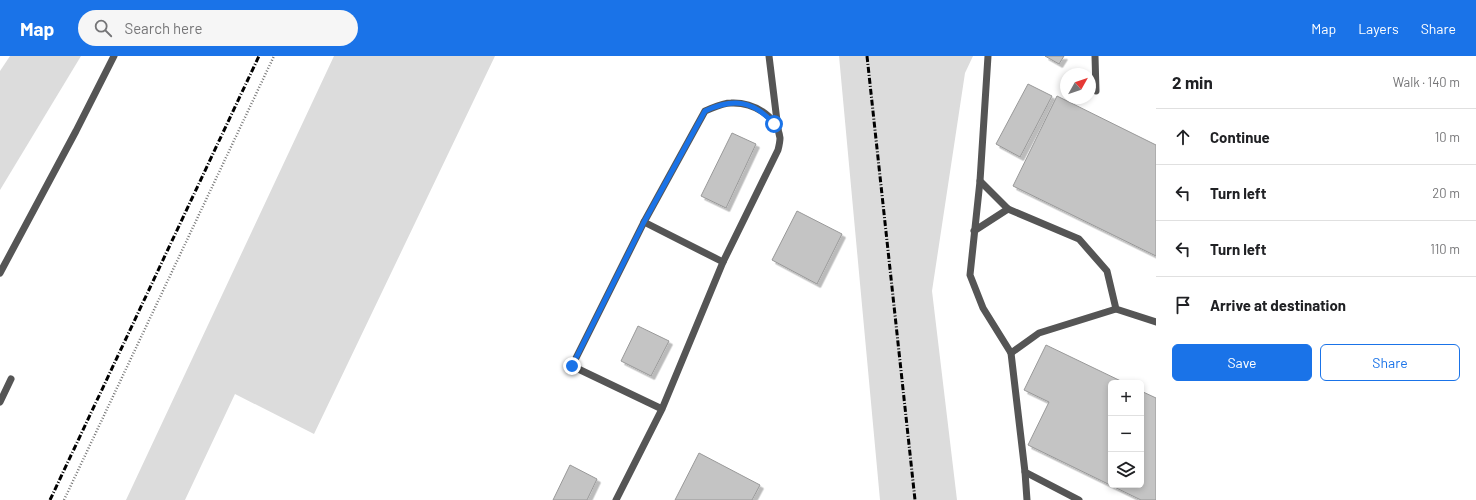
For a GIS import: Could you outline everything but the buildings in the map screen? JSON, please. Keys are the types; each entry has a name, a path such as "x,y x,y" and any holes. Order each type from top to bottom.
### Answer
{"lane":[{"path":"0,273 76,131 114,56"},
{"path":"616,500 662,409 723,262 778,150 780,138 769,56"},
{"path":"988,56 980,181 970,275 983,308 1011,352 1027,500"},
{"path":"1095,56 1095,68"},
{"path":"662,409 572,366 644,222 705,111 730,102 751,105 764,113 774,124 780,138"},
{"path":"980,181 1008,209 1080,240 1107,271 1116,309"},
{"path":"974,231 1008,209"},
{"path":"644,222 723,262"},
{"path":"1011,352 1039,333 1116,309 1156,322"},
{"path":"0,402 11,379"},
{"path":"1025,472 1078,500"}],"path":[{"path":"64,500 274,56"}],"shaded area":[{"path":"10,56 81,56 0,190 0,71"},
{"path":"334,56 495,56 314,434 235,394 185,500 126,500"},
{"path":"839,56 973,56 965,73 932,291 957,500 880,500"}],"railway":[{"path":"50,500 259,56"},
{"path":"867,56 915,500"}],"route":[{"path":"572,366 644,222 705,111 730,102 751,105 764,113 774,124"}]}
